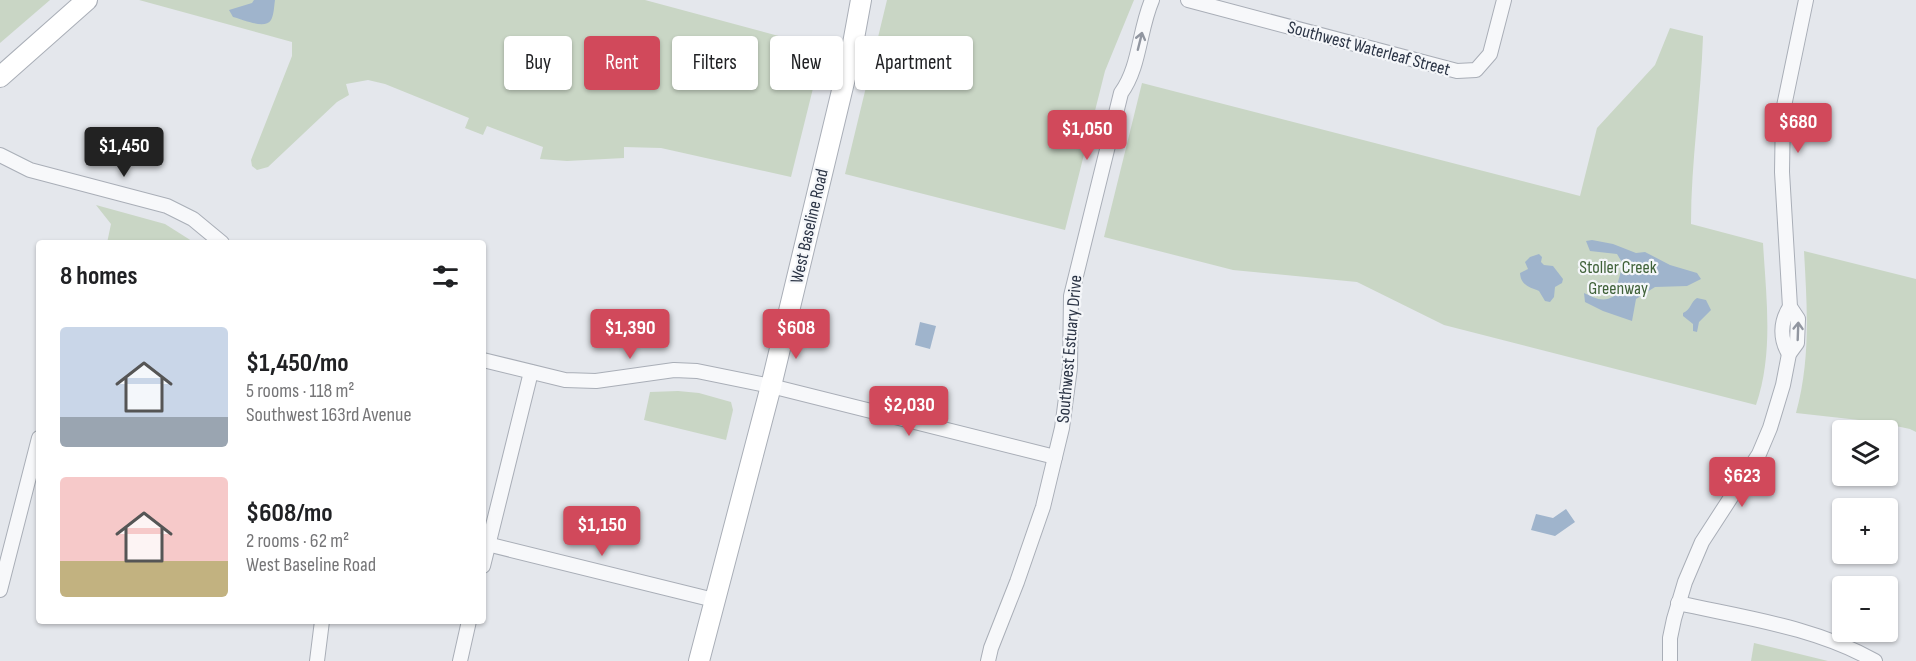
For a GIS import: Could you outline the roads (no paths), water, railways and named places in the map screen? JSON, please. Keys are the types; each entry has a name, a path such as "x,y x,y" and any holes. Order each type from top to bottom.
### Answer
{"street":[{"path":"0,77 87,0"},
{"name":"West Baseline Road","path":"699,661 771,386 852,49 861,0"},
{"name":"Southwest Estuary Drive","path":"988,661 1043,507 1062,428 1070,368 1071,296 1121,93 1129,82 1152,0"},
{"name":"Southwest Waterleaf Street","path":"1188,0 1457,71 1476,70 1490,54 1504,0"},
{"path":"1670,661 1670,638 1678,603 1701,542 1759,454 1770,428 1783,385 1789,354 1783,344 1783,318 1790,307 1782,172 1783,111 1806,0"},
{"path":"0,155 30,170 167,206 193,219 218,240"},
{"path":"486,361 565,380 596,381 674,370 697,371 771,386 1055,457"},
{"path":"531,372 486,544 714,600"},
{"path":"0,590 36,450"},
{"path":"1678,603 1819,635 1852,648 1875,661"},
{"path":"317,661 322,624"},
{"path":"460,661 468,624"}],"water":[{"path":"254,0 275,0 273,16 268,23 259,24 233,17 229,10 252,3"},
{"path":"1586,241 1613,244 1636,253 1645,252 1670,265 1697,273 1701,279 1687,286 1655,287 1636,299 1632,321 1603,311 1585,302 1584,293 1603,299 1614,296 1623,264 1617,254 1590,251"},
{"path":"1539,254 1542,257 1541,262 1544,265 1553,266 1563,279 1562,283 1555,287 1554,297 1550,302 1545,301 1539,291 1526,285 1520,273 1528,269 1525,262 1530,257"},
{"path":"1697,298 1706,300 1711,310 1699,322 1697,332 1693,331 1693,324 1683,316 1683,313"},
{"path":"920,322 936,326 930,349 915,345"},
{"path":"1566,509 1575,522 1555,536 1531,530 1536,514 1553,518"}],"park label":[{"name":"Stoller Creek Greenway","path":"1618,277"}]}
